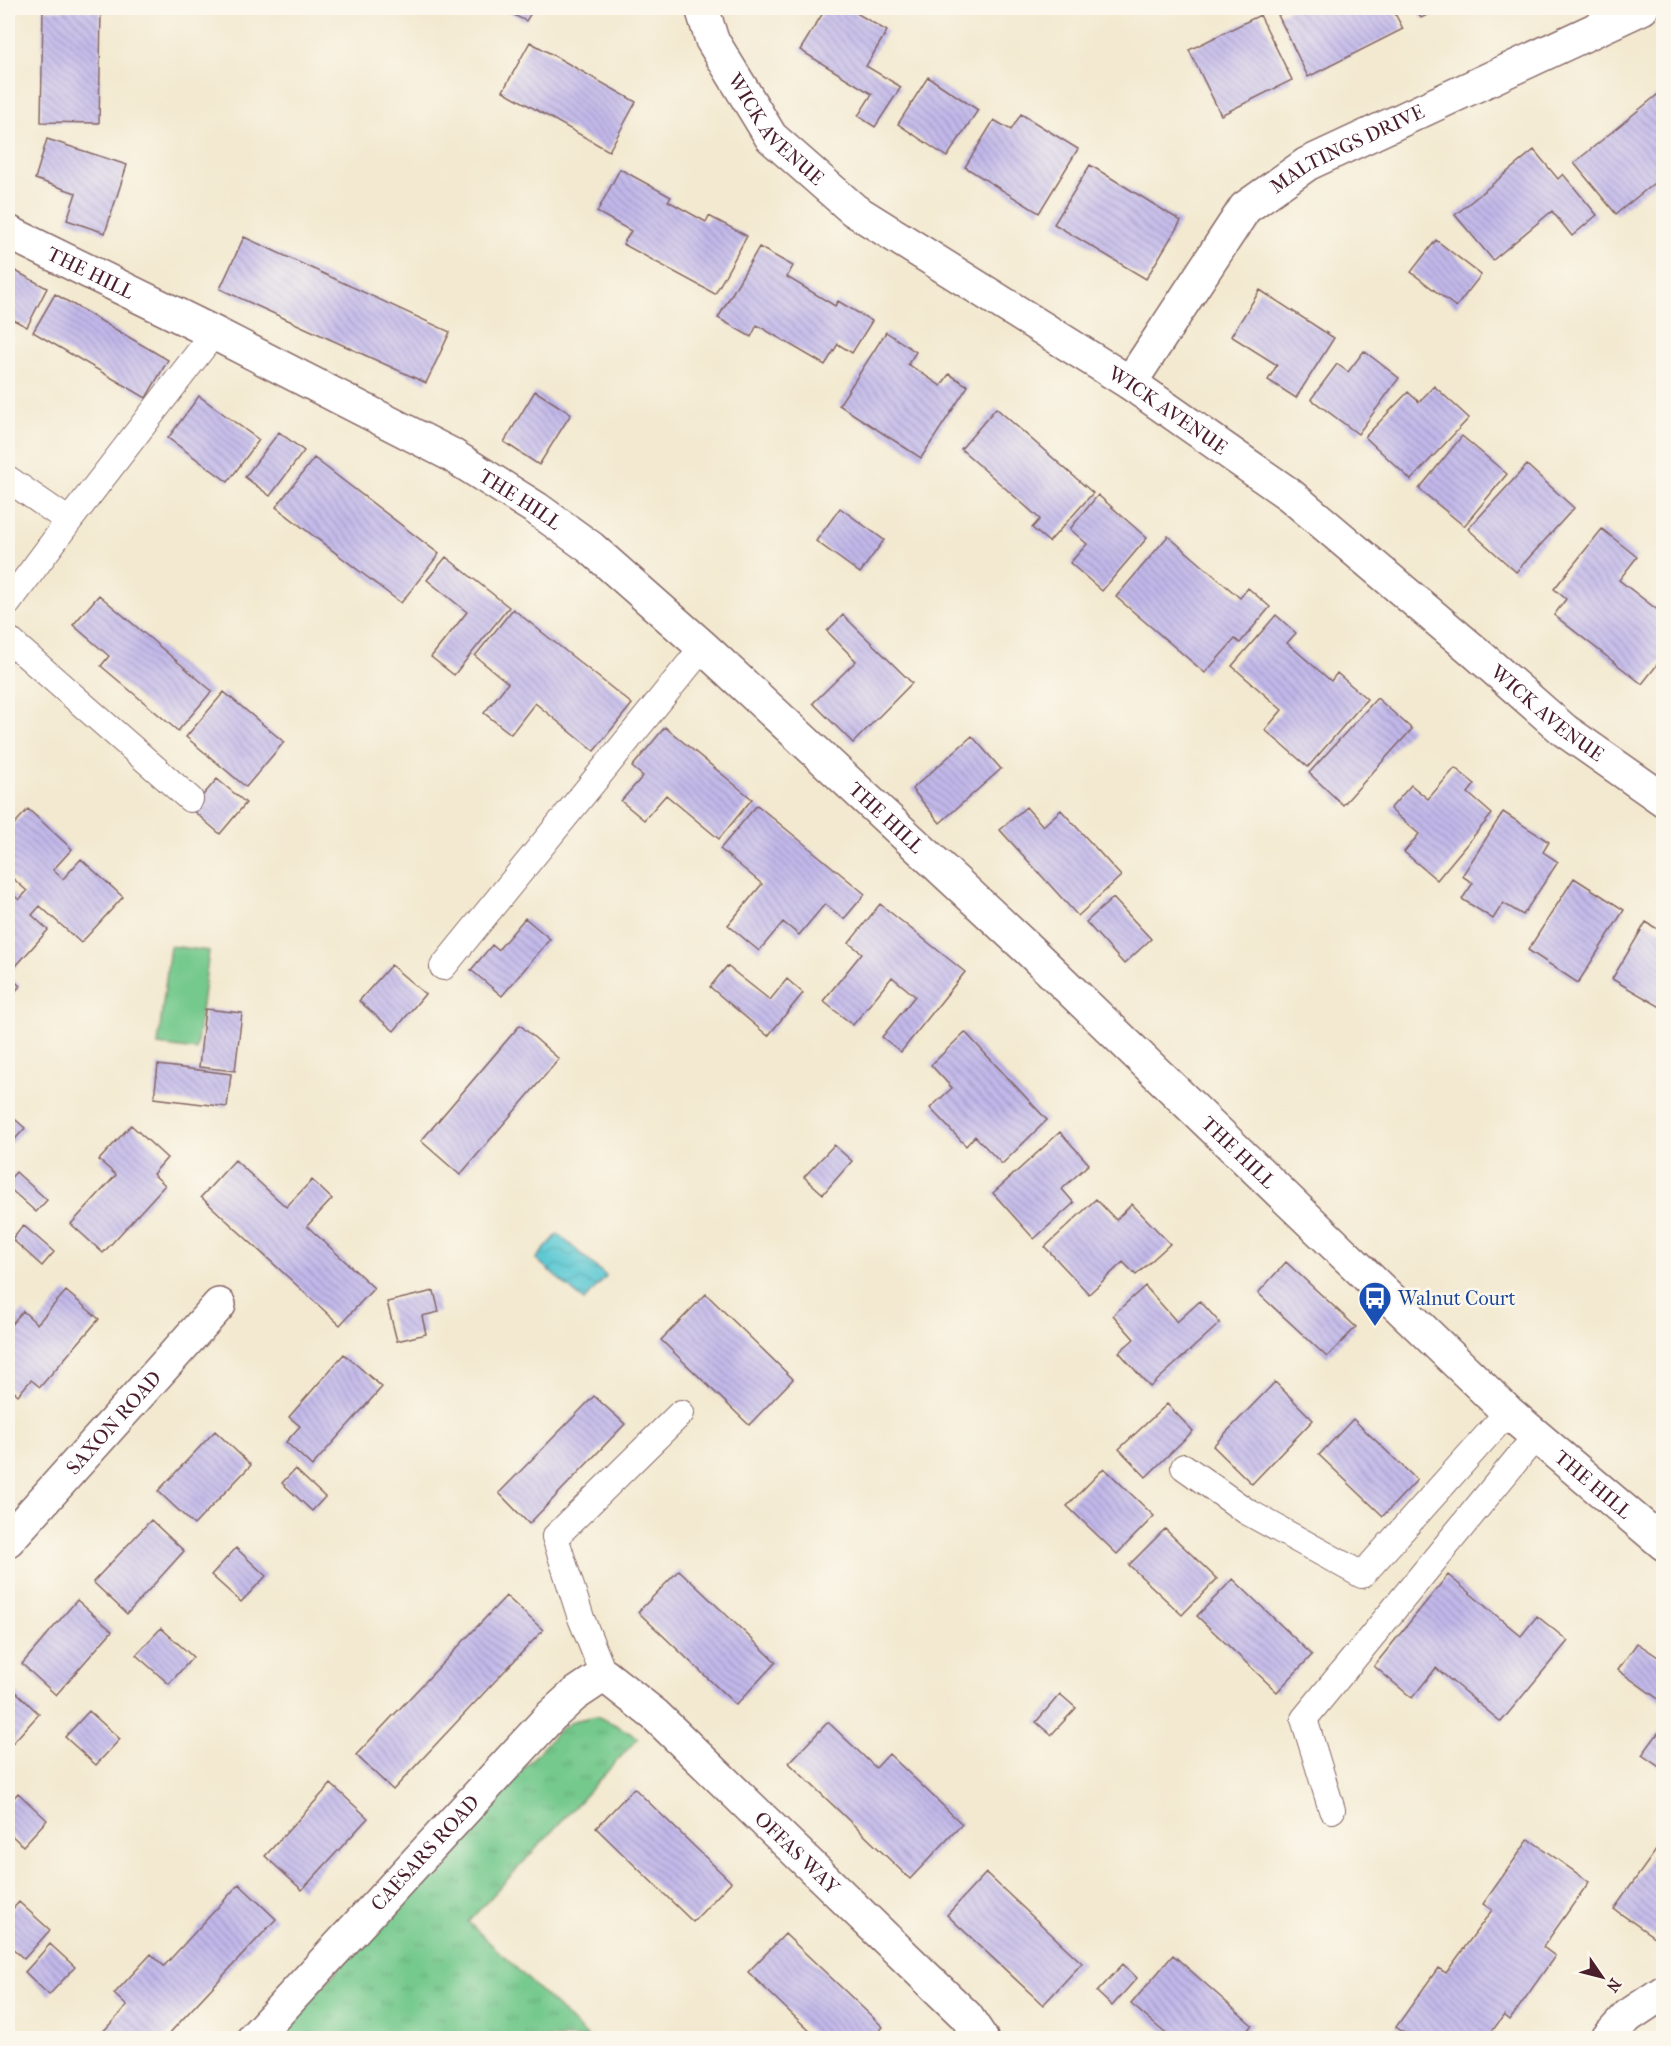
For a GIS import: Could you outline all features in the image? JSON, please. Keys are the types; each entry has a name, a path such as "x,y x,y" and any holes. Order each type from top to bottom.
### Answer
{"street":[{"name":"WICK AVENUE","path":"702,8 712,40 771,137 854,210 1130,383 1290,495 1564,730 1664,800"},
{"name":"MALTINGS DRIVE","path":"1130,383 1245,208 1306,164 1642,8"},
{"name":"THE HILL","path":"8,232 214,333 450,454 537,509 591,548 703,647 1030,951 1508,1412 1664,1544"},
{"name":"SAXON ROAD","path":"8,1540 219,1305"},
{"name":"CAESARS ROAD","path":"254,2038 551,1716 574,1695 604,1675"},
{"name":"OFFAS WAY","path":"604,1675 681,1740 966,2016 981,2038"},
{"path":"1608,2038 1628,2016 1664,1992"}],"lane":[{"path":"8,603 69,520 214,333"},
{"path":"8,479 69,520"},
{"path":"8,639 190,799"},
{"path":"443,967 703,647"},
{"path":"1184,1467 1246,1511 1362,1575 1508,1412"},
{"path":"604,1675 581,1618 555,1537 681,1413"},
{"path":"1332,1810 1304,1719 1536,1436"}],"green space":[{"path":"170,946 209,951 196,1050 158,1045"},
{"path":"596,1716 638,1738 468,1922 589,2038 275,2038 558,1731 573,1721"}],"water":[{"path":"558,1234 606,1276 584,1301 536,1259"}],"building":[{"path":"500,8 534,8 526,21"},
{"path":"826,8 848,8 887,31 866,66 901,87 875,127 858,116 872,94 800,50"},
{"path":"1293,8 1392,8 1403,29 1308,77 1278,15"},
{"path":"1416,8 1442,8 1421,18"},
{"path":"43,10 101,10 99,123 41,122"},
{"path":"1260,15 1292,80 1221,115 1189,50"},
{"path":"530,42 636,102 609,151 503,91"},
{"path":"928,77 978,110 947,157 898,124"},
{"path":"1657,95 1664,102 1664,175 1616,214 1574,163"},
{"path":"1021,114 1078,149 1039,213 965,167 994,120 1011,130"},
{"path":"47,139 127,165 105,233 67,220 76,193 35,179"},
{"path":"1534,150 1558,179 1563,174 1597,215 1572,236 1552,211 1493,260 1455,215"},
{"path":"1090,165 1181,221 1146,279 1054,224"},
{"path":"620,169 671,197 668,201 706,222 709,216 747,236 715,294 623,244 631,231 597,212"},
{"path":"244,237 450,332 426,383 220,289"},
{"path":"1436,240 1481,275 1456,307 1411,272"},
{"path":"759,247 793,266 787,277 835,306 838,301 872,321 852,353 838,344 825,365 757,325 751,337 718,318"},
{"path":"8,267 47,288 27,327 8,317"},
{"path":"1260,290 1334,338 1296,398 1268,380 1277,365 1231,336"},
{"path":"55,294 168,360 146,398 33,332"},
{"path":"886,332 916,352 908,364 941,386 949,374 968,386 921,458 839,405"},
{"path":"1364,351 1399,378 1358,434 1311,399 1337,364 1348,372"},
{"path":"1434,386 1469,418 1411,480 1365,437 1408,392 1419,402"},
{"path":"535,391 571,414 539,465 504,442"},
{"path":"199,396 259,440 228,482 168,438"},
{"path":"996,408 1093,493 1049,542 1032,528 1040,519 961,449"},
{"path":"279,432 304,451 270,496 245,477"},
{"path":"1462,436 1507,474 1464,526 1419,489"},
{"path":"314,458 439,554 401,603 276,507"},
{"path":"1527,465 1574,508 1516,572 1468,529"},
{"path":"1098,495 1147,538 1102,591 1070,563 1087,544 1070,529"},
{"path":"840,508 884,540 860,573 816,541"},
{"path":"1602,529 1637,557 1619,580 1664,615 1664,656 1642,684 1554,615 1566,599 1554,589"},
{"path":"1168,536 1240,598 1248,588 1270,607 1240,643 1235,639 1205,673 1116,597"},
{"path":"446,557 509,607 454,675 431,657 467,612 427,580"},
{"path":"99,595 212,691 178,731 101,666 109,656 73,625"},
{"path":"513,609 632,704 594,751 535,703 511,734 484,713 508,683 475,656"},
{"path":"843,615 912,683 853,743 813,703 856,661 827,631"},
{"path":"1276,615 1296,633 1287,643 1331,681 1337,673 1367,699 1308,767 1265,730 1282,710 1232,666"},
{"path":"224,692 284,742 246,787 186,737"},
{"path":"1377,698 1412,729 1343,805 1309,773"},
{"path":"665,727 752,799 719,839 666,795 644,820 621,801 643,776 632,767"},
{"path":"972,736 1001,769 940,823 912,789"},
{"path":"1455,768 1475,784 1468,793 1492,814 1437,880 1404,852 1419,834 1390,809 1411,785 1428,799"},
{"path":"217,779 246,803 220,834 191,809"},
{"path":"757,805 865,894 844,919 825,904 799,935 783,922 759,951 728,925 762,884 720,849"},
{"path":"1026,807 1043,826 1061,810 1121,876 1078,916 1000,830"},
{"path":"28,809 72,849 53,870 63,879 81,859 123,897 81,943 40,906 32,915 48,930 8,975 8,890 19,900 27,891 8,874 8,831"},
{"path":"1503,812 1549,842 1543,852 1558,862 1523,915 1503,903 1493,919 1462,899 1473,883 1462,876"},
{"path":"1574,878 1624,910 1578,983 1528,950"},
{"path":"1113,898 1151,939 1124,964 1086,922"},
{"path":"880,904 965,972 901,1052 882,1037 915,996 892,977 853,1025 823,1001 862,953 849,943"},
{"path":"525,918 550,939 502,996 471,970 492,945 498,950"},
{"path":"1646,922 1664,933 1664,1009 1612,979"},
{"path":"391,965 425,994 394,1031 359,1001"},
{"path":"727,966 770,1000 787,979 803,993 768,1036 710,987"},
{"path":"8,975 20,986 8,999"},
{"path":"205,1009 242,1013 235,1071 199,1067"},
{"path":"520,1025 559,1059 460,1175 421,1141"},
{"path":"965,1032 1047,1120 1002,1164 975,1136 966,1146 930,1108 952,1088 931,1065"},
{"path":"158,1065 231,1074 227,1107 154,1098"},
{"path":"8,1113 25,1128 8,1147"},
{"path":"131,1125 167,1158 153,1174 165,1185 103,1253 71,1224 116,1175 99,1160"},
{"path":"1060,1132 1089,1164 1062,1189 1074,1203 1034,1239 993,1193"},
{"path":"834,1145 852,1161 823,1194 804,1177"},
{"path":"235,1160 286,1207 312,1180 332,1199 307,1226 374,1288 340,1325 201,1197"},
{"path":"16,1172 47,1200 36,1212 8,1187 8,1181"},
{"path":"1096,1199 1116,1220 1132,1204 1170,1244 1136,1275 1123,1262 1089,1294 1045,1247"},
{"path":"23,1225 54,1252 42,1266 12,1239"},
{"path":"1286,1262 1356,1327 1327,1357 1258,1293"},
{"path":"1145,1286 1177,1322 1200,1301 1220,1323 1150,1387 1119,1352 1134,1339 1113,1315"},
{"path":"66,1291 99,1319 40,1387 31,1380 18,1395 8,1386 8,1328 23,1311 37,1324"},
{"path":"434,1291 439,1312 422,1316 426,1334 397,1341 387,1302"},
{"path":"706,1294 793,1379 749,1425 661,1340"},
{"path":"344,1354 382,1387 312,1466 286,1442 300,1426 289,1417"},
{"path":"1275,1382 1313,1420 1252,1484 1213,1446"},
{"path":"594,1396 625,1424 529,1524 499,1493"},
{"path":"1167,1404 1193,1431 1146,1477 1119,1449"},
{"path":"1353,1419 1417,1480 1383,1516 1319,1455"},
{"path":"215,1431 251,1465 194,1525 158,1491"},
{"path":"1104,1468 1154,1516 1117,1554 1067,1506"},
{"path":"295,1469 325,1497 312,1511 282,1483"},
{"path":"151,1520 184,1551 127,1614 93,1582"},
{"path":"1165,1529 1217,1579 1182,1615 1129,1565"},
{"path":"236,1548 266,1576 241,1602 211,1575"},
{"path":"679,1570 776,1662 736,1705 638,1612"},
{"path":"1448,1575 1521,1636 1537,1616 1568,1641 1501,1722 1436,1668 1412,1698 1374,1666"},
{"path":"1233,1579 1312,1655 1277,1692 1197,1616"},
{"path":"506,1596 543,1630 393,1790 356,1755"},
{"path":"77,1600 112,1631 56,1695 22,1664"},
{"path":"161,1628 193,1657 169,1684 136,1655"},
{"path":"1637,1643 1664,1661 1664,1703 1618,1670"},
{"path":"8,1684 39,1714 8,1748"},
{"path":"1060,1694 1076,1708 1051,1735 1036,1722"},
{"path":"89,1711 120,1739 96,1765 65,1737"},
{"path":"828,1722 876,1768 889,1754 962,1824 910,1879 789,1763"},
{"path":"1664,1725 1664,1770 1642,1755"},
{"path":"331,1784 368,1818 302,1890 265,1856"},
{"path":"634,1788 731,1882 693,1922 596,1828"},
{"path":"18,1793 47,1820 23,1846 8,1832 8,1804"},
{"path":"1529,1839 1589,1882 1543,1947 1555,1956 1510,2020 1504,2015 1487,2038 1412,2038 1396,2027 1438,1968 1446,1973 1492,1910 1483,1904"},
{"path":"1659,1846 1664,1850 1664,1944 1614,1909"},
{"path":"986,1873 1082,1963 1043,2005 947,1915"},
{"path":"239,1884 276,1919 165,2038 97,2038 127,2006 114,1994 151,1954 164,1966"},
{"path":"19,1902 50,1930 24,1959 8,1944 8,1914"},
{"path":"785,1934 883,2027 872,2038 817,2038 748,1972"},
{"path":"50,1944 75,1967 49,1995 25,1972"},
{"path":"1173,1955 1252,2025 1240,2038 1171,2038 1131,2004"},
{"path":"1123,1964 1137,1978 1112,2006 1097,1992"}],"place":[{"name":"Walnut Court","path":"1375,1327"}]}
